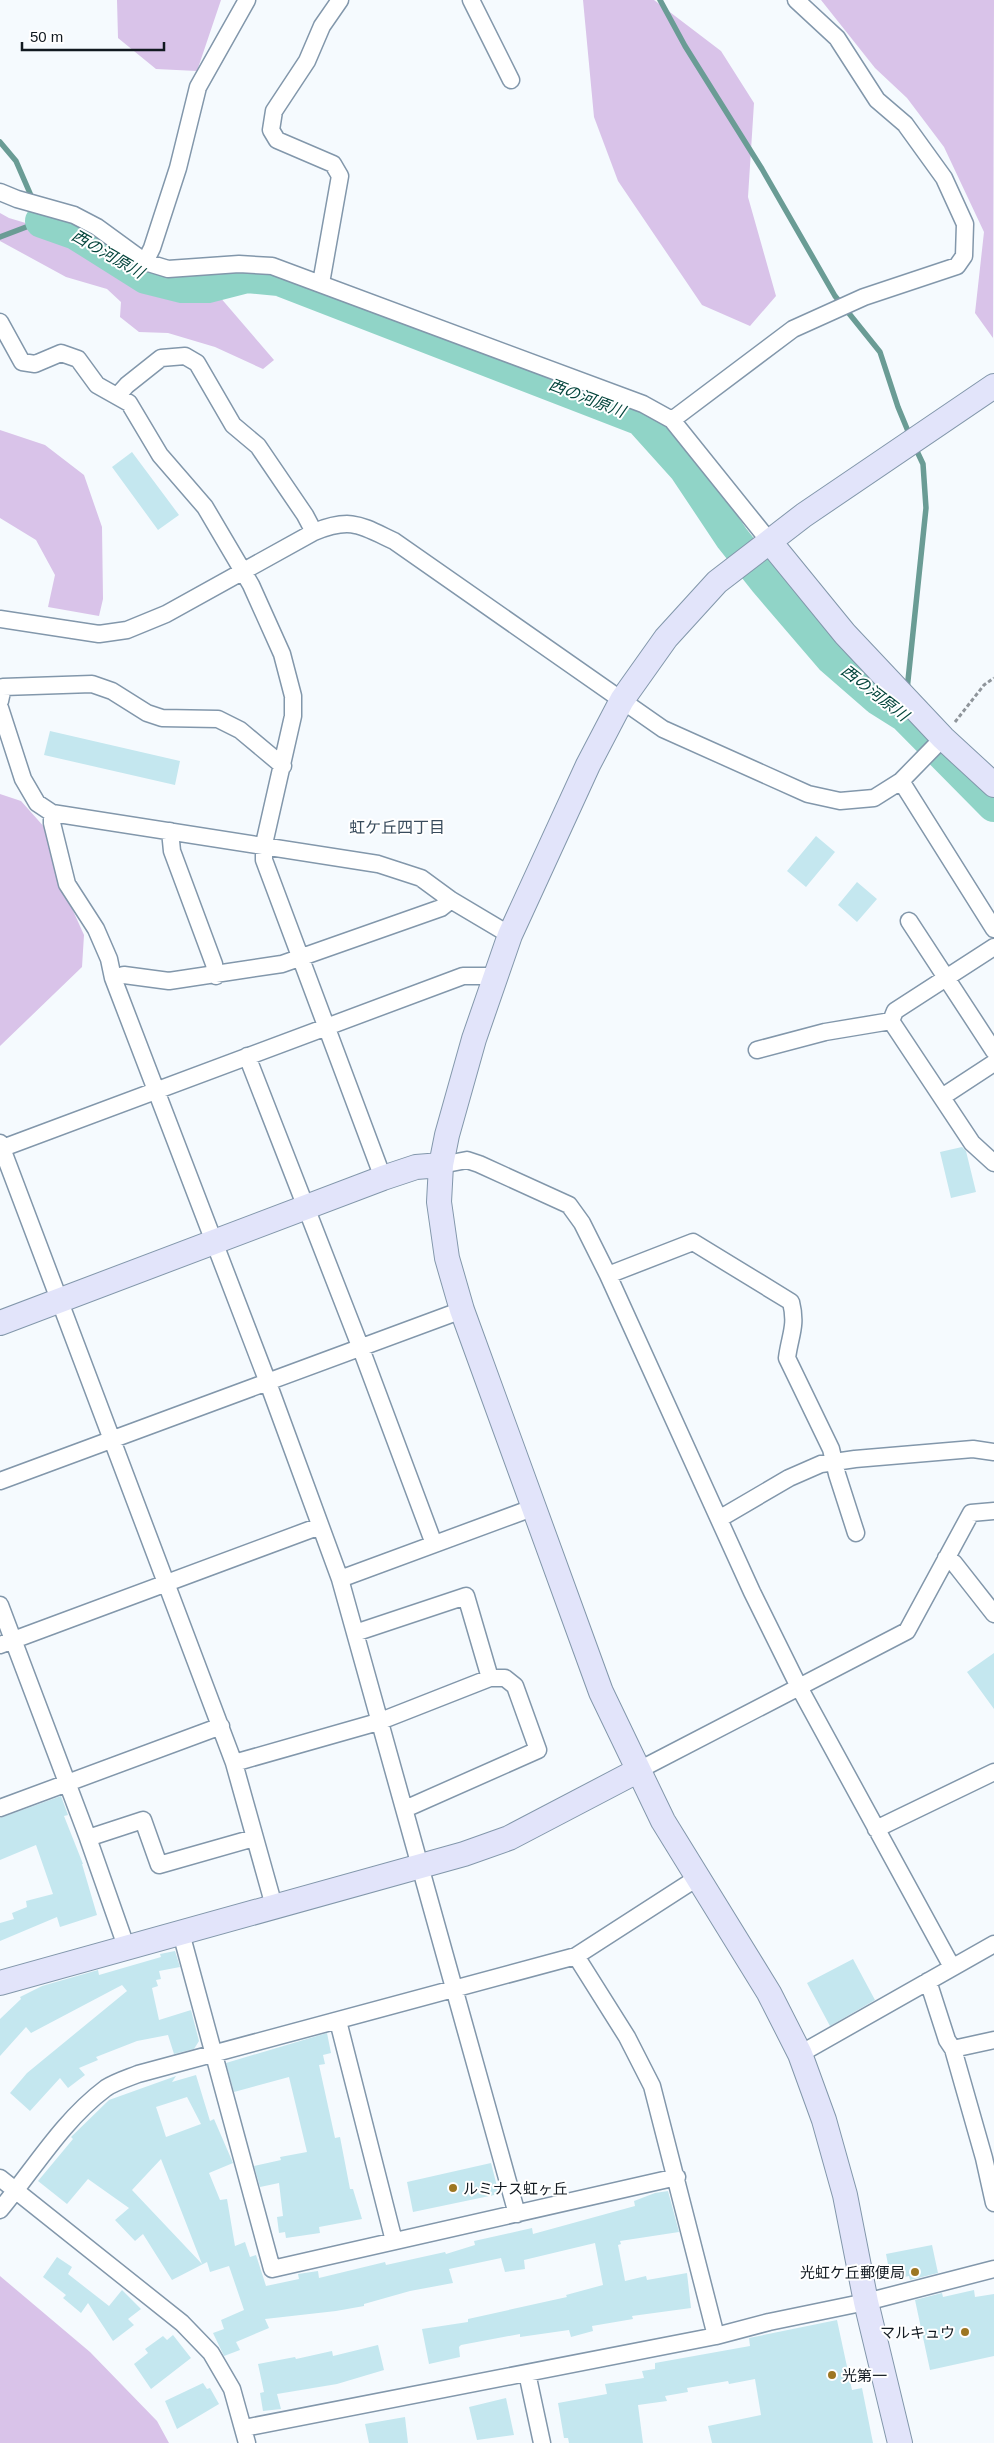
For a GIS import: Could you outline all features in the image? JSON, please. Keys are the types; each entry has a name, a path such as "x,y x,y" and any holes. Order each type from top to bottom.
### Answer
{"street":[{"path":"145,262 152,248 178,168 198,87 247,0"},
{"path":"321,283 340,176 333,164 277,140 271,130 274,111 307,61 322,26 340,0"},
{"path":"471,0 511,80"},
{"path":"672,420 793,329 864,297 957,266 964,256 965,224 944,178 905,124 878,100 837,38 796,0"},
{"path":"0,192 17,200 74,215 97,227 145,262 168,269 239,264 272,266 643,404 672,420 845,634 943,738 994,785"},
{"path":"0,322 22,362 35,364 60,353 78,359 97,385 118,395 129,403 160,455 205,507 243,571 282,654 293,696 293,716 264,844 264,860 299,959 383,1178"},
{"path":"118,395 127,385 161,358 185,356 197,363 233,425 258,446 305,515 314,532"},
{"path":"900,2443 866,2302 840,2176 824,2120 800,2054 769,1993 663,1821 637,1771 601,1692 462,1310 447,1258 439,1202 441,1165 474,1039 510,935 588,765 622,700 666,638 718,582 804,515 994,386"},
{"path":"0,619 99,634 127,630 166,614 314,532 334,524 357,524 394,540 663,729 808,794 840,801 874,798 901,781 943,738"},
{"path":"0,701 3,687 92,684 112,691 147,713 162,718 218,719 240,730 283,766"},
{"path":"0,708 23,779 37,803 52,813 264,844 378,864 421,878 451,900 510,935"},
{"path":"901,781 994,929"},
{"path":"52,813 52,823 67,884 96,929 109,959 113,978 154,1090 267,1380 340,1579 378,1722 405,1809 517,2214"},
{"path":"170,831 172,851 214,964 216,976"},
{"path":"113,978 124,975 168,982 216,976 299,959 441,908 451,900"},
{"path":"909,921 994,1051"},
{"path":"891,1021 896,1011 994,947"},
{"path":"274,1906 234,1763 221,1726 1,1147 463,976 496,976"},
{"path":"757,1050 825,1032 891,1021"},
{"path":"891,1021 972,1142 994,1163"},
{"path":"247,1056 360,1346 434,1544"},
{"path":"942,1097 994,1063"},
{"path":"0,1322 383,1178 416,1168 467,1160 569,1205 582,1223 608,1275 719,1519 799,1687 952,1967"},
{"path":"608,1275 693,1242 791,1302 795,1320 789,1342 788,1358 831,1449 856,1533"},
{"path":"0,1480 267,1380 462,1310"},
{"path":"719,1519 789,1478 834,1461 973,1449 994,1452"},
{"path":"340,1579 535,1507"},
{"path":"0,1983 464,1854 509,1838 907,1631 971,1513 994,1511"},
{"path":"6,1642 320,1526"},
{"path":"946,1558 954,1562 994,1614"},
{"path":"355,1633 466,1596 490,1678"},
{"path":"0,1605 6,1642 68,1784 127,1949"},
{"path":"234,1763 378,1722 490,1678 505,1678 515,1686 538,1750 405,1809"},
{"path":"0,1808 221,1726"},
{"path":"876,1829 994,1772"},
{"path":"88,1838 143,1820 159,1865 254,1838"},
{"path":"0,2210 62,2129 108,2087 138,2074 576,1956 697,1878"},
{"path":"181,1933 272,2269 677,2177"},
{"path":"800,2054 994,1944"},
{"path":"576,1956 627,2036 652,2086 677,2177 716,2336"},
{"path":"928,1981 989,2157 994,2203"},
{"path":"338,2021 394,2241"},
{"path":"953,2049 994,2040"},
{"path":"0,2178 182,2323 215,2360 232,2389 246,2436 527,2373 716,2336 769,2322 866,2302 994,2269"},
{"path":"527,2373 542,2443"}],"path":[{"path":"943,738 984,685 994,678"}],"shaded area":[{"path":"117,0 221,0 197,71 156,69 118,38"},
{"path":"583,0 654,0 721,51 754,103 748,197 776,296 750,326 702,305 618,181 594,117"},
{"path":"821,0 994,0 993,338 975,313 984,232 944,147 907,98 875,68"},
{"path":"0,213 9,218 59,233 90,245 143,279 219,296 274,360 263,369 215,347 168,333 139,332 120,317 121,302 107,289 66,277 0,241"},
{"path":"0,430 45,445 84,475 102,527 103,599 99,616 48,607 55,575 36,540 0,518"},
{"path":"0,794 21,801 46,829 61,884 84,935 82,967 0,1046"},
{"path":"0,2276 90,2352 157,2421 169,2443 0,2443"}],"building":[{"path":"132,452 179,515 158,530 112,467"},
{"path":"50,731 180,761 175,785 44,755"},
{"path":"816,836 835,852 806,887 787,871"},
{"path":"857,882 877,899 857,922 838,905"},
{"path":"962,1147 966,1151 976,1192 951,1198 940,1152"},
{"path":"994,1653 994,1709 967,1672"},
{"path":"61,1796 68,1815 64,1816 83,1864 97,1915 60,1927 57,1917 0,1941 0,1923 14,1919 12,1913 27,1907 26,1901 53,1894 36,1845 0,1860 0,1818"},
{"path":"175,1951 180,1967 159,1971 161,1979 156,1980 158,1986 152,1988 159,2020 191,2010 199,2041 194,2049 174,2054 168,2035 137,2041 96,2057 98,2060 79,2068 85,2075 68,2088 60,2078 30,2111 10,2093 27,2073 127,1991 122,1985 31,2033 26,2027 0,2056 0,2019 21,1999 20,1997 42,1986 98,1970 99,1975 161,1957 160,1954"},
{"path":"853,1959 875,2000 830,2026 807,1983"},
{"path":"327,2033 331,2053 323,2055 325,2064 319,2065 335,2138 340,2137 350,2189 353,2189 362,2219 319,2227 320,2233 286,2238 285,2232 279,2233 277,2217 283,2216 279,2183 260,2187 254,2166 281,2160 280,2157 307,2152 289,2077 234,2092 226,2063"},
{"path":"196,2075 210,2121 214,2119 233,2163 209,2173 220,2200 227,2199 235,2246 245,2242 250,2257 256,2255 266,2286 299,2279 298,2274 318,2271 319,2278 385,2262 386,2265 445,2252 446,2254 475,2245 474,2241 532,2228 533,2234 635,2206 634,2201 655,2193 668,2191 679,2232 620,2241 621,2244 618,2245 625,2281 646,2276 647,2280 687,2273 691,2308 632,2316 633,2319 592,2326 593,2331 571,2337 569,2330 520,2337 520,2334 461,2345 459,2347 460,2357 429,2364 422,2329 468,2322 468,2319 567,2297 566,2295 603,2285 595,2243 524,2260 525,2269 505,2272 501,2258 449,2269 453,2283 410,2291 364,2304 364,2306 265,2319 269,2328 236,2342 240,2350 224,2356 213,2333 224,2329 221,2320 244,2310 229,2266 210,2272 207,2262 172,2280 143,2234 135,2241 115,2220 129,2208 88,2179 67,2204 38,2181 73,2139 71,2137 109,2100 176,2076 172,2082","holes":["187,2097 201,2124 166,2137 156,2107","161,2159 202,2264 132,2190"]},
{"name":"ルミナス虹ヶ丘","path":"491,2163 499,2194 413,2212 407,2182"},
{"path":"932,2245 938,2273 910,2280 909,2276 891,2280 886,2254"},
{"path":"57,2257 72,2267 68,2274 109,2306 122,2290 141,2309 128,2319 134,2325 113,2341 88,2303 81,2313 63,2298 66,2295 43,2277"},
{"path":"974,2290 975,2297 994,2294 994,2356 930,2370 915,2300 942,2293 943,2297"},
{"path":"837,2320 852,2390 862,2388 873,2443 712,2443 708,2426 761,2415 755,2379 729,2384 728,2381 687,2388 688,2392 665,2396 667,2401 638,2405 643,2443 569,2443 568,2438 564,2438 558,2403 607,2394 605,2384 644,2378 642,2371 655,2369 655,2363 750,2346 749,2338"},
{"path":"173,2335 191,2358 151,2389 134,2364 148,2353 145,2349 163,2336 167,2340"},
{"path":"378,2345 384,2370 337,2384 277,2394 281,2409 263,2411 260,2393 264,2392 258,2364 295,2357 296,2359 332,2351 333,2356"},
{"path":"203,2383 207,2389 210,2388 219,2404 177,2429 165,2401"},
{"path":"506,2398 514,2435 477,2440 469,2407"},
{"path":"405,2417 408,2443 369,2443 365,2424"}],"waterway":[{"path":"660,0 685,46 762,169 835,296 880,352 898,407 910,436"},
{"path":"0,142 16,161 42,221 0,237"},
{"name":"西の河原川","path":"42,221 76,233 146,277 182,286 208,286 247,276 279,279 641,419 686,469 732,538 832,658 878,698 905,715 994,805"},
{"path":"907,690 926,508 923,464 915,447"}],"place":[{"name":"ルミナス虹ヶ丘","path":"453,2188"},
{"name":"光虹ケ丘郵便局","path":"915,2272"},
{"name":"マルキュウ","path":"965,2332"},
{"name":"光第一","path":"832,2375"}],"district":[{"name":"虹ケ丘四丁目","path":"397,827"}]}
